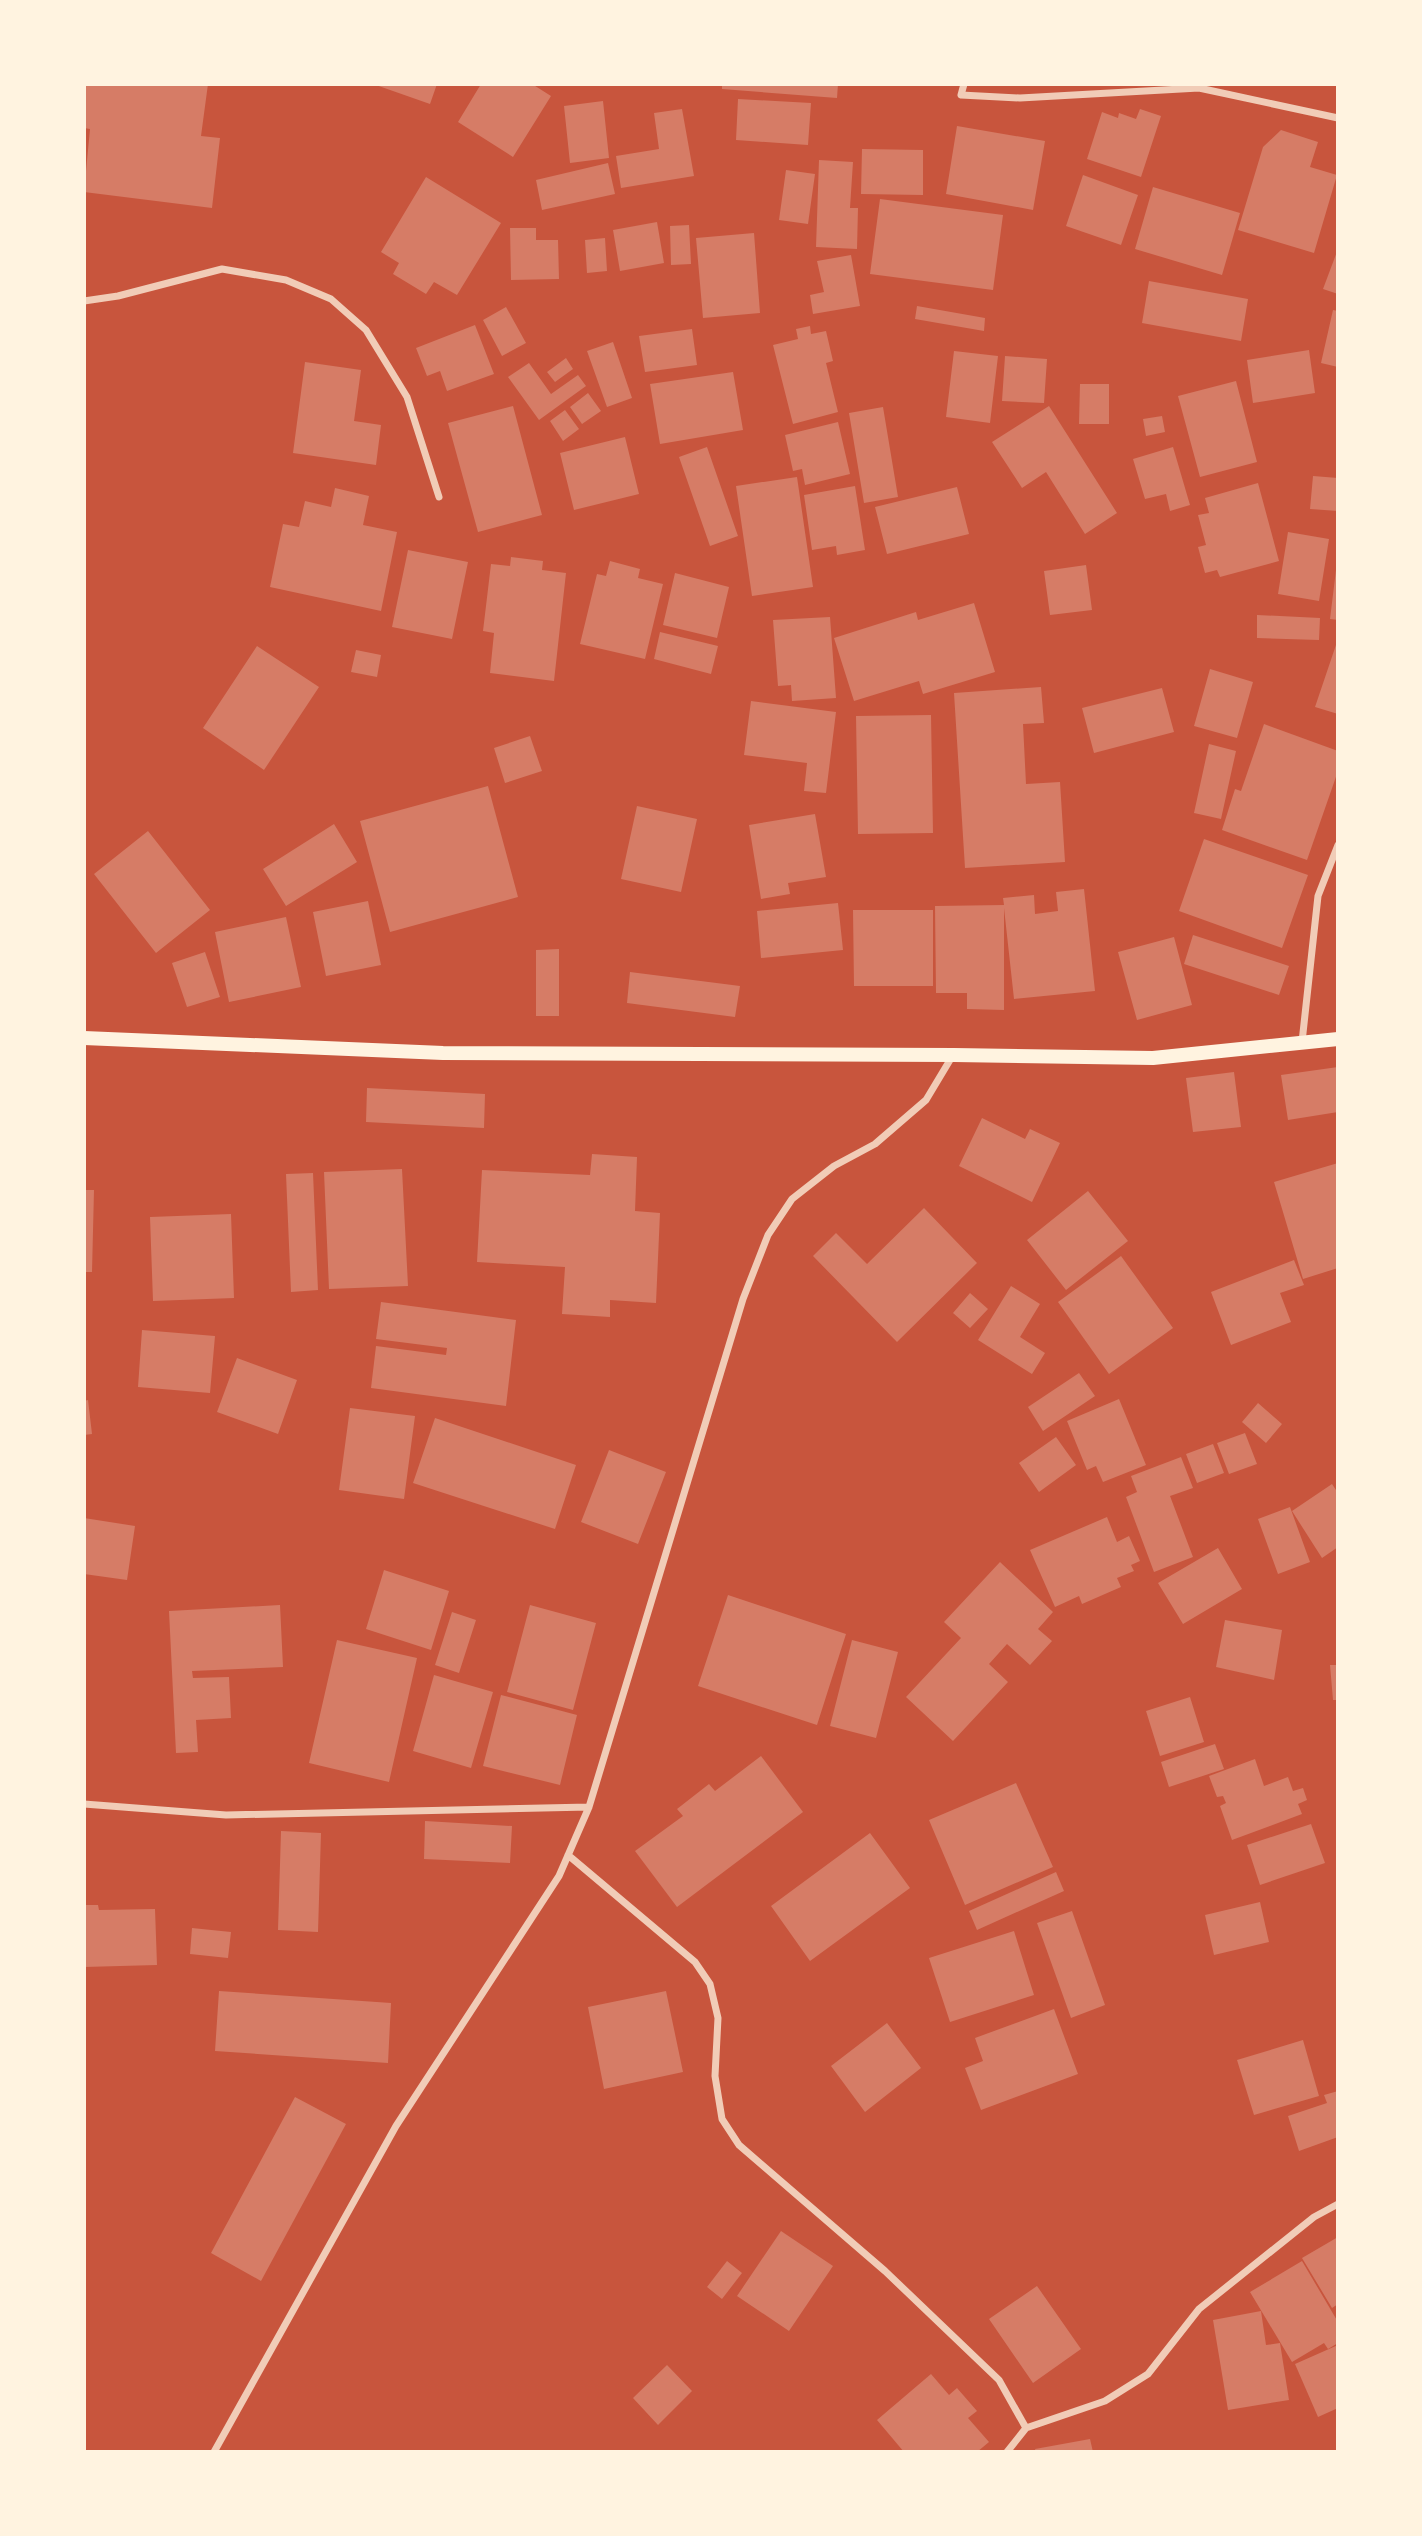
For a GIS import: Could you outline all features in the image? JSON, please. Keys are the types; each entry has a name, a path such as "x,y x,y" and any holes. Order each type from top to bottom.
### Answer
{"main road":[{"path":"84,1038 443,1054 1153,1058 1338,1039"}],"street":[{"path":"964,84 961,95 1020,98 1199,88 1338,118"},
{"path":"84,302 118,296 222,268 286,280 331,299 366,330 407,397 439,497"},
{"path":"1302,1043 1318,896 1338,845"},
{"path":"214,2452 396,2126 559,1876 589,1807 743,1299 768,1235 792,1199 834,1166 875,1143 926,1100 954,1055"},
{"path":"84,1804 226,1815 589,1807"},
{"path":"568,1855 695,1962 710,1984 718,2018 715,2076 722,2119 739,2145 885,2272 999,2380 1026,2428"},
{"path":"1007,2452 1026,2428 1105,2401 1148,2374 1199,2309 1314,2217 1338,2204"}],"building":[{"path":"84,84 208,84 201,136 220,138 212,208 84,192 90,129 84,128"},
{"path":"373,84 437,84 430,104"},
{"path":"481,84 532,84 551,96 513,157 458,122"},
{"path":"722,84 838,84 837,98 722,89"},
{"path":"738,99 811,103 808,145 736,140"},
{"path":"603,101 609,158 570,163 564,106"},
{"path":"682,109 694,176 621,188 616,156 659,149 654,113"},
{"path":"1140,109 1161,116 1141,177 1087,159 1102,112 1118,118 1119,113 1136,119"},
{"path":"957,126 1045,141 1033,210 946,194"},
{"path":"1281,130 1318,142 1310,167 1337,175 1314,253 1238,230 1263,147"},
{"path":"862,149 923,150 923,195 861,194"},
{"path":"819,160 853,162 850,208 858,208 857,249 816,247"},
{"path":"608,163 615,194 542,210 536,180"},
{"path":"786,170 815,174 808,224 779,220"},
{"path":"1083,175 1138,195 1121,245 1066,226"},
{"path":"426,177 501,223 457,295 434,282 426,294 393,274 399,263 381,252"},
{"path":"1153,187 1240,213 1222,275 1135,249"},
{"path":"880,199 1003,215 993,290 870,274"},
{"path":"657,222 664,263 620,271 613,230"},
{"path":"689,225 691,264 671,265 670,226"},
{"path":"510,228 536,228 536,240 558,240 559,279 511,280"},
{"path":"754,233 760,313 703,318 696,238"},
{"path":"605,238 607,271 587,273 585,240"},
{"path":"1338,249 1338,294 1323,289"},
{"path":"851,255 860,306 813,314 810,295 824,292 817,261"},
{"path":"1149,281 1248,299 1241,341 1142,323"},
{"path":"917,306 985,318 984,331 915,319"},
{"path":"506,307 526,343 502,356 483,320"},
{"path":"1333,310 1338,311 1338,367 1321,363"},
{"path":"475,325 494,374 447,391 440,371 427,376 416,348"},
{"path":"810,326 811,334 826,331 833,361 826,363 838,412 793,424 773,345 798,339 796,329"},
{"path":"692,329 697,365 645,372 639,336"},
{"path":"613,342 632,398 607,407 587,351"},
{"path":"1309,350 1315,393 1253,403 1247,360"},
{"path":"954,351 998,356 990,423 946,417"},
{"path":"1005,356 1047,359 1044,403 1002,401"},
{"path":"566,358 573,369 555,382 547,372"},
{"path":"305,362 361,370 354,421 381,425 376,465 293,453"},
{"path":"529,363 551,394 578,375 586,386 539,420 508,377"},
{"path":"733,372 743,430 660,444 650,384"},
{"path":"1236,381 1257,462 1200,477 1178,396"},
{"path":"1080,384 1109,384 1109,424 1079,424"},
{"path":"588,393 601,411 582,424 570,407"},
{"path":"513,406 542,515 478,532 448,423"},
{"path":"1049,406 1117,513 1085,534 1046,472 1022,488 992,442"},
{"path":"883,407 898,497 864,503 849,413"},
{"path":"565,410 579,429 563,441 550,421"},
{"path":"1162,416 1165,432 1146,436 1143,419"},
{"path":"838,422 850,474 805,485 802,469 793,471 785,435"},
{"path":"625,437 639,494 574,510 560,453"},
{"path":"707,447 738,536 710,546 679,457"},
{"path":"1173,447 1190,505 1170,511 1166,494 1145,499 1133,459"},
{"path":"1313,476 1338,478 1338,511 1310,509"},
{"path":"797,477 813,587 752,596 736,486"},
{"path":"1258,483 1279,561 1220,577 1217,570 1205,573 1198,547 1206,545 1198,515 1209,513 1205,498"},
{"path":"855,486 865,550 837,555 836,546 812,550 804,495"},
{"path":"957,487 969,534 887,554 875,507"},
{"path":"335,488 369,496 363,525 397,532 381,611 270,587 283,524 299,527 305,501 331,507"},
{"path":"1288,532 1329,539 1319,601 1278,594"},
{"path":"408,550 468,562 452,639 392,627"},
{"path":"511,557 543,561 542,570 566,573 554,681 490,673 494,633 483,631 491,564 510,566"},
{"path":"610,561 640,569 638,578 663,584 645,659 580,644 597,574 606,576"},
{"path":"1086,565 1092,610 1050,615 1044,571"},
{"path":"1338,570 1338,620 1330,619"},
{"path":"675,573 729,587 717,638 663,625"},
{"path":"974,603 995,672 923,694 919,681 854,701 834,638 916,612 918,620"},
{"path":"1257,615 1320,618 1319,640 1257,638"},
{"path":"830,617 836,698 792,701 791,685 778,686 773,620"},
{"path":"660,632 718,646 711,674 654,659"},
{"path":"1338,639 1338,714 1315,707"},
{"path":"257,646 319,687 264,770 203,728"},
{"path":"356,650 381,655 377,677 351,672"},
{"path":"1210,669 1253,682 1237,738 1194,726"},
{"path":"1041,687 1044,723 1023,724 1026,784 1060,782 1065,862 965,868 954,693"},
{"path":"1162,688 1174,732 1094,753 1082,708"},
{"path":"751,701 836,712 826,793 804,791 807,763 744,755"},
{"path":"931,715 933,833 858,834 856,716"},
{"path":"1264,724 1338,751 1338,771 1307,860 1222,830 1235,789 1241,791"},
{"path":"530,736 542,771 505,783 494,748"},
{"path":"1209,744 1236,751 1221,819 1194,813"},
{"path":"488,786 518,897 390,932 360,821"},
{"path":"637,806 697,819 681,892 621,879"},
{"path":"815,814 826,877 788,883 790,894 761,899 749,825"},
{"path":"334,824 357,862 286,906 263,869"},
{"path":"148,831 210,910 156,953 94,874"},
{"path":"1204,839 1308,875 1282,948 1179,911"},
{"path":"1084,889 1095,991 1014,999 1004,908 1004,1010 967,1009 967,993 936,993 935,906 1004,905 1003,898 1034,895 1035,914 1058,911 1056,892"},
{"path":"368,901 381,965 326,976 313,912"},
{"path":"838,903 843,950 761,958 757,911"},
{"path":"853,910 933,910 933,986 854,986"},
{"path":"286,917 301,987 229,1002 215,932"},
{"path":"1193,935 1289,966 1279,995 1184,964"},
{"path":"1174,937 1192,1005 1137,1020 1118,952"},
{"path":"559,949 559,1016 536,1016 536,950"},
{"path":"205,952 220,997 187,1007 172,963"},
{"path":"630,972 740,986 735,1017 627,1003"},
{"path":"1338,1067 1338,1112 1288,1120 1281,1075"},
{"path":"1234,1072 1241,1127 1193,1132 1186,1078"},
{"path":"367,1088 485,1094 484,1128 366,1122"},
{"path":"982,1118 1025,1139 1030,1129 1060,1143 1032,1202 959,1166"},
{"path":"592,1154 637,1157 635,1211 660,1213 656,1303 610,1300 610,1317 562,1314 565,1267 477,1262 482,1170 590,1175"},
{"path":"1338,1163 1338,1268 1303,1279 1274,1182"},
{"path":"402,1169 408,1286 329,1289 324,1172"},
{"path":"313,1173 318,1290 291,1292 286,1174"},
{"path":"84,1190 94,1190 92,1272 84,1272"},
{"path":"1088,1191 1128,1241 1066,1290 1027,1240"},
{"path":"924,1208 977,1263 897,1342 813,1256 836,1233 867,1264"},
{"path":"231,1214 234,1298 153,1301 150,1217"},
{"path":"1121,1256 1173,1328 1109,1374 1058,1302"},
{"path":"1294,1260 1304,1285 1280,1293 1291,1322 1231,1345 1211,1292"},
{"path":"1011,1286 1040,1304 1020,1337 1045,1353 1032,1374 978,1340"},
{"path":"970,1293 988,1309 970,1328 953,1313"},
{"path":"381,1302 516,1320 506,1406 371,1388 376,1346 446,1355 447,1348 376,1339"},
{"path":"142,1330 215,1336 210,1393 138,1387"},
{"path":"237,1358 297,1380 278,1434 217,1412"},
{"path":"1079,1373 1095,1396 1043,1431 1028,1407"},
{"path":"1119,1399 1146,1465 1103,1482 1096,1466 1087,1470 1067,1421"},
{"path":"88,1400 92,1434 84,1435 84,1401"},
{"path":"1258,1403 1282,1424 1266,1443 1242,1422"},
{"path":"350,1408 415,1416 404,1499 339,1490"},
{"path":"435,1418 576,1465 555,1529 413,1483"},
{"path":"1245,1433 1257,1464 1229,1474 1217,1443"},
{"path":"1056,1437 1076,1465 1039,1492 1019,1463"},
{"path":"1213,1444 1224,1473 1197,1483 1186,1454"},
{"path":"609,1450 666,1472 638,1544 581,1522"},
{"path":"1181,1457 1193,1488 1170,1496 1193,1557 1154,1572 1126,1497 1137,1492 1131,1476"},
{"path":"1332,1484 1338,1493 1338,1547 1322,1558 1292,1511"},
{"path":"1290,1507 1310,1562 1278,1574 1258,1519"},
{"path":"1107,1517 1117,1542 1129,1536 1140,1561 1131,1565 1134,1571 1117,1578 1121,1587 1082,1604 1079,1596 1055,1607 1030,1550"},
{"path":"84,1518 135,1526 127,1580 84,1574"},
{"path":"1218,1548 1242,1589 1183,1624 1158,1583"},
{"path":"1000,1562 1053,1612 1038,1629 1052,1641 1030,1665 1007,1644 989,1664 1008,1682 953,1741 906,1697 961,1638 944,1622"},
{"path":"384,1570 449,1591 431,1650 366,1629"},
{"path":"728,1595 846,1634 817,1725 698,1686"},
{"path":"280,1605 283,1667 192,1671 193,1678 229,1677 231,1718 196,1720 198,1752 176,1753 169,1611"},
{"path":"530,1605 596,1623 573,1710 507,1692"},
{"path":"452,1612 476,1620 459,1673 435,1665"},
{"path":"1225,1620 1282,1630 1274,1680 1216,1667"},
{"path":"337,1640 417,1658 389,1782 309,1763"},
{"path":"852,1640 898,1652 876,1738 830,1726"},
{"path":"1330,1665 1338,1665 1338,1700 1333,1700"},
{"path":"434,1675 493,1692 471,1768 413,1751"},
{"path":"501,1695 577,1715 560,1785 483,1766"},
{"path":"1190,1697 1204,1742 1160,1756 1146,1711"},
{"path":"1215,1744 1224,1769 1169,1787 1161,1762"},
{"path":"761,1756 803,1812 677,1907 635,1851 683,1816 677,1809 709,1784 715,1791"},
{"path":"1255,1759 1264,1786 1288,1777 1293,1791 1303,1788 1307,1800 1298,1804 1302,1814 1232,1840 1220,1806 1226,1803 1223,1796 1217,1797 1209,1776"},
{"path":"1016,1783 1053,1867 965,1905 929,1820"},
{"path":"425,1821 512,1826 510,1863 424,1859"},
{"path":"1311,1824 1325,1863 1260,1885 1247,1845"},
{"path":"281,1831 321,1833 318,1932 278,1930"},
{"path":"870,1833 910,1888 810,1961 771,1906"},
{"path":"1056,1872 1064,1891 977,1930 969,1911"},
{"path":"1260,1902 1269,1942 1214,1955 1205,1915"},
{"path":"84,1905 98,1905 99,1910 155,1909 157,1965 84,1967"},
{"path":"1072,1911 1105,2005 1071,2018 1037,1923"},
{"path":"192,1928 231,1932 228,1958 190,1954"},
{"path":"1014,1931 1034,1995 950,2022 929,1958"},
{"path":"219,1991 391,2003 388,2063 215,2051"},
{"path":"666,1991 683,2072 604,2089 588,2007"},
{"path":"1054,2009 1078,2074 981,2110 965,2068 983,2061 975,2038"},
{"path":"887,2023 921,2068 865,2112 831,2066"},
{"path":"1303,2040 1319,2096 1254,2115 1237,2060"},
{"path":"1338,2091 1338,2137 1299,2151 1288,2116 1327,2103 1324,2095"},
{"path":"295,2097 346,2124 261,2281 211,2253"},
{"path":"781,2231 833,2266 789,2331 737,2296"},
{"path":"1338,2237 1338,2304 1332,2308 1302,2258"},
{"path":"727,2261 742,2273 722,2299 707,2287"},
{"path":"1302,2261 1338,2322 1338,2343 1328,2349 1324,2343 1292,2362 1250,2292"},
{"path":"1037,2286 1081,2349 1033,2383 989,2319"},
{"path":"1261,2311 1266,2345 1280,2343 1289,2400 1228,2410 1213,2320"},
{"path":"1338,2345 1338,2408 1318,2417 1295,2364"},
{"path":"667,2365 692,2391 658,2425 633,2398"},
{"path":"931,2374 949,2395 957,2388 977,2411 968,2418 989,2442 977,2452 904,2452 877,2420"},
{"path":"1090,2439 1093,2452 1036,2452 1035,2449"}]}
